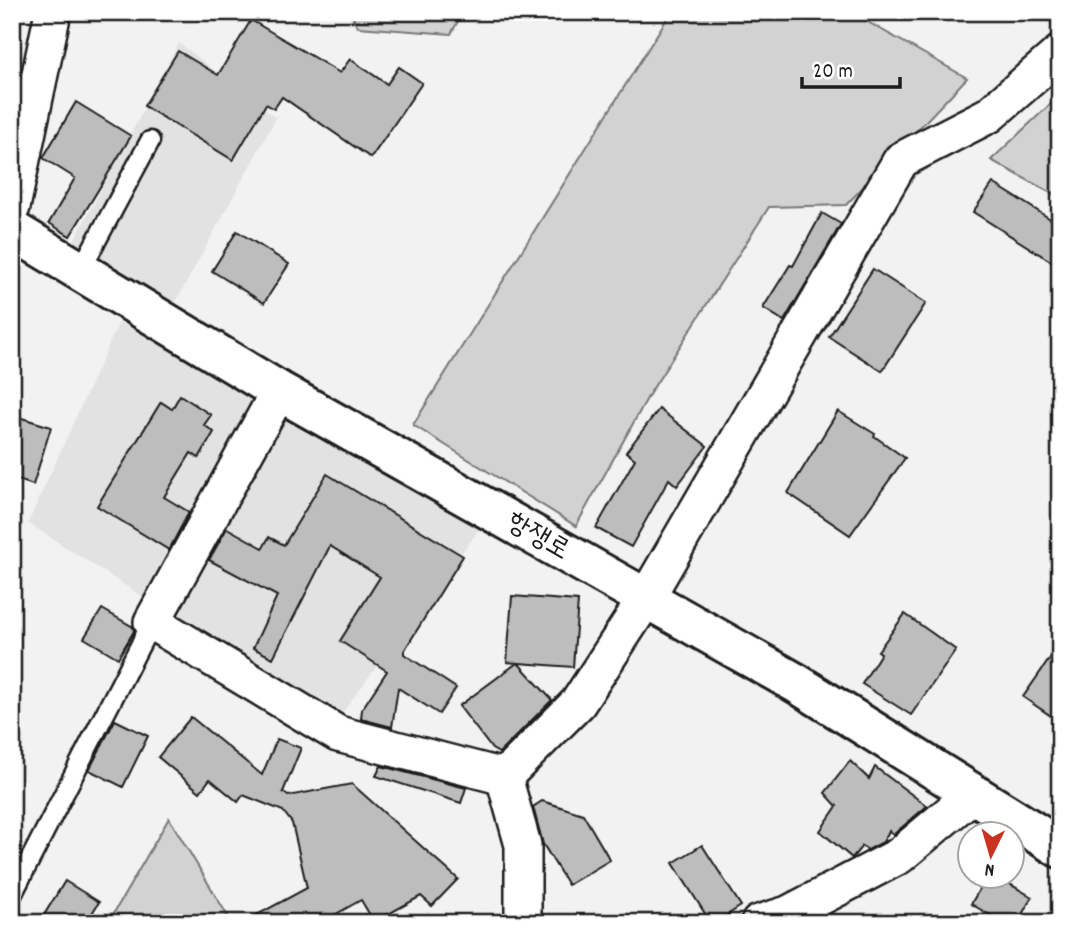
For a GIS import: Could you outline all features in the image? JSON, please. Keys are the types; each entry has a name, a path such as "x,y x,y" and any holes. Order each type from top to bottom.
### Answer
{"street":[{"path":"12,207 53,12"},
{"path":"504,777 578,703 646,600 901,160 989,114 1060,53"},
{"name":"항쟁로","path":"12,230 279,391 796,683 1060,848"},
{"path":"279,391 152,622 338,734 504,777"},
{"path":"504,777 523,845 523,923"},
{"path":"759,923 788,914 899,856 974,793"}],"lane":[{"path":"80,271 150,141"},
{"path":"12,895 152,622"}],"shaded area":[{"path":"350,12 463,12 451,34 358,27"},
{"path":"671,12 850,12 967,78 846,205 769,207 650,393 576,526 413,425"},
{"path":"179,43 276,118 172,309 69,250"},
{"path":"1060,95 1060,198 991,160"},
{"path":"119,322 286,410 481,527 336,721 28,523"},
{"path":"169,818 232,923 108,923"}],"building":[{"path":"251,20 340,73 350,59 387,84 399,67 422,83 371,158 282,97 274,109 266,104 233,160 144,106 178,51 218,75"},
{"path":"76,102 131,136 70,236 49,223 75,178 43,158"},
{"path":"993,183 1060,225 1060,267 973,212"},
{"path":"822,213 841,224 784,321 763,308 790,265 793,266"},
{"path":"237,231 289,264 264,303 212,271"},
{"path":"873,269 926,303 882,371 829,337"},
{"path":"180,395 211,415 204,425 214,432 199,458 191,453 164,497 189,512 169,550 97,506 161,402 172,409"},
{"path":"659,409 707,446 677,486 669,479 631,547 596,528 635,459 626,452"},
{"path":"838,411 875,434 874,436 905,458 850,535 788,493"},
{"path":"12,415 51,427 33,485 12,478"},
{"path":"327,474 463,556 404,651 404,654 456,688 439,714 398,688 392,727 361,719 362,709 387,671 340,641 380,577 330,546 273,658 253,648 277,596 209,560 227,528 263,548 269,537 284,545"},
{"path":"512,596 578,601 573,667 518,663 552,700 499,753 492,749 459,706 517,663 507,662"},
{"path":"102,609 133,627 134,631 118,658 84,638"},
{"path":"905,614 956,650 911,715 862,684 881,653 878,651"},
{"path":"1060,644 1060,722 1023,697"},
{"path":"191,717 262,775 277,739 301,748 283,792 288,796 352,784 458,879 432,906 421,896 374,922 361,900 320,923 242,923 307,888 292,823 283,811 243,795 238,802 210,779 200,792 158,757"},
{"path":"115,720 148,736 123,787 89,770"},
{"path":"850,761 869,779 875,767 927,806 894,834 889,831 883,842 868,850 862,846 852,858 820,831 837,806 825,793"},
{"path":"381,766 466,788 461,803 376,776"},
{"path":"542,801 583,814 610,860 568,885 543,844 533,807"},
{"path":"702,845 741,906 715,923 711,923 673,863"},
{"path":"65,881 99,902 86,923 39,923"},
{"path":"979,890 1020,890 1032,897 1017,923 1004,923 971,904"}]}
